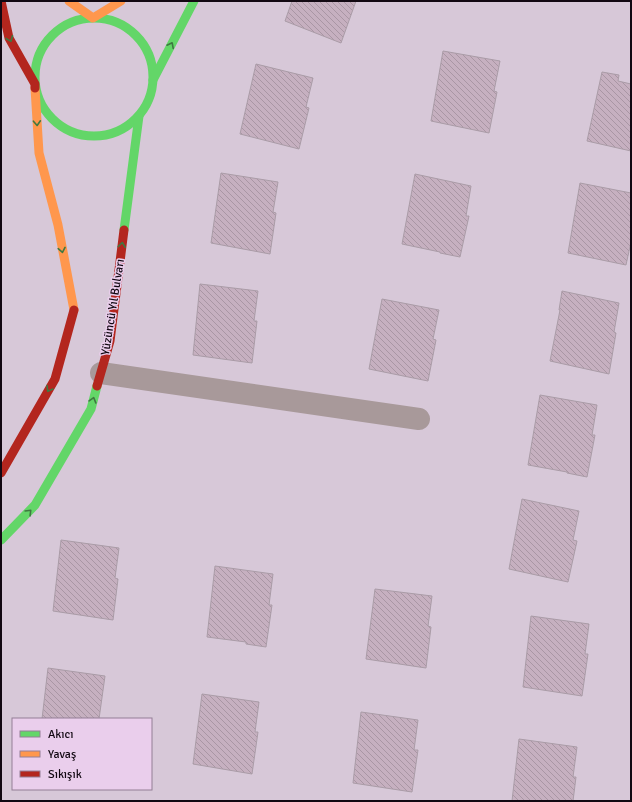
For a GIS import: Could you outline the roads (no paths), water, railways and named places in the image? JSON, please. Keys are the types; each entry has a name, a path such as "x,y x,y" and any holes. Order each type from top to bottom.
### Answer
{"main road":[{"path":"1,1 9,38 35,84 41,103 52,119 68,130 87,136 106,135 124,128 139,116 149,99 153,80 194,1"},
{"path":"69,1 93,18 112,21 129,30 143,44 151,61 153,80"},
{"path":"1,473 55,379 74,312 58,225 39,154 35,84 36,65 43,46 56,32 73,22 93,18 121,1"},
{"name":"Yüzüncü Yıl Bulvarı","path":"1,540 36,505 91,409 110,341 139,116"}],"street":[{"path":"101,373 419,419"}]}
